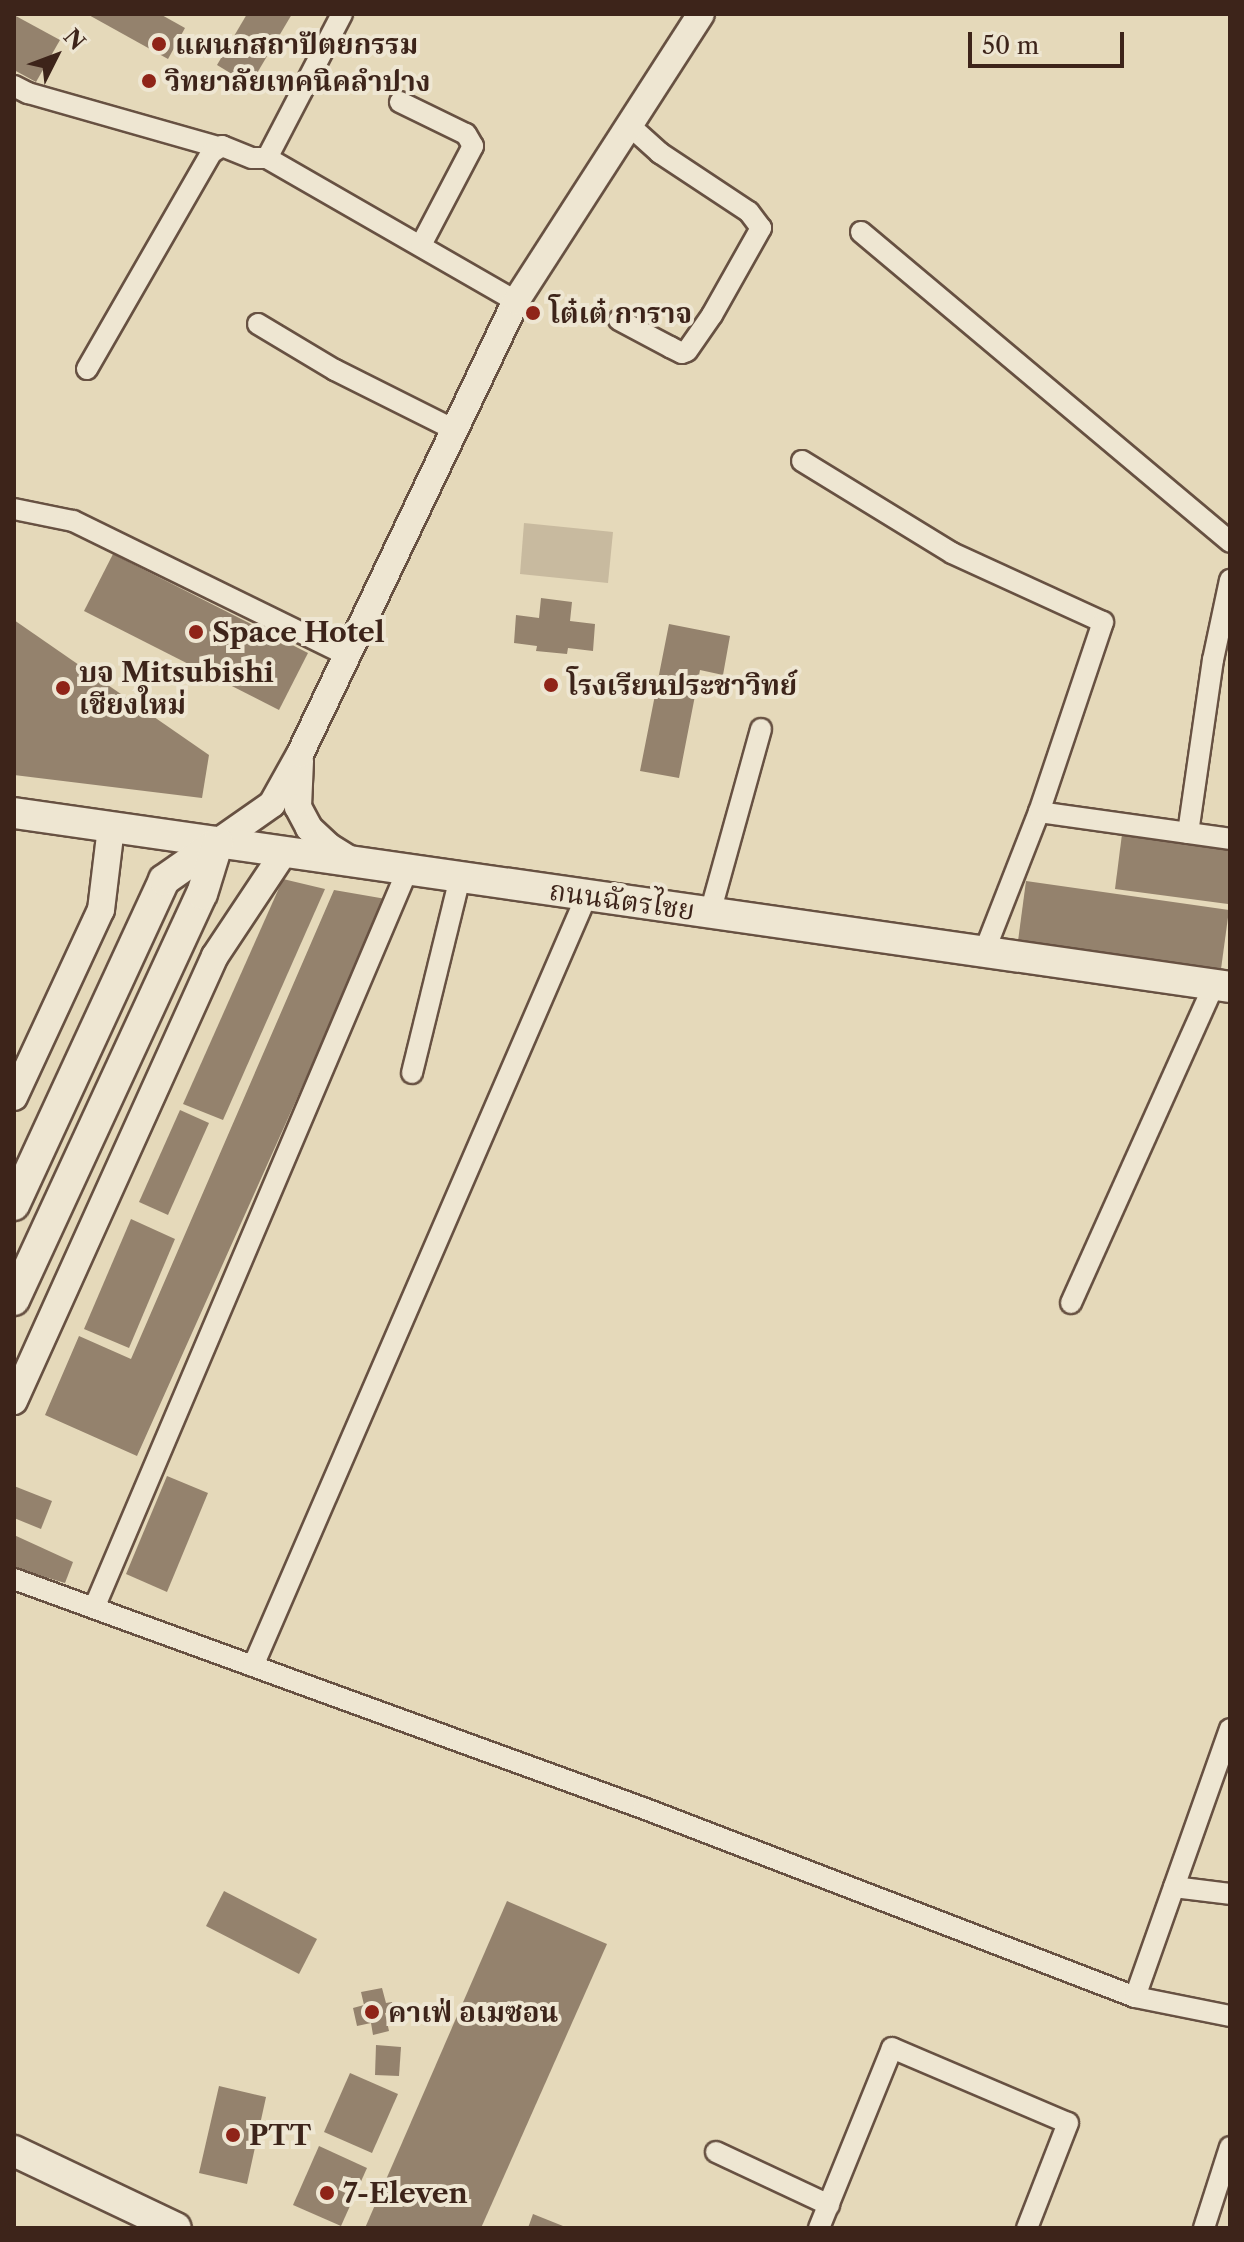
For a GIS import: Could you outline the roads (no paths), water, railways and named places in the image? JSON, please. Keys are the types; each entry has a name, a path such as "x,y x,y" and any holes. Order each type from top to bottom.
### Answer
{"main road":[{"name":"ถนนฉัตรไชย","path":"14,813 1222,986"},
{"path":"14,1205 164,880 218,842"},
{"path":"14,1300 202,894 218,842"},
{"path":"14,2151 176,2228"}],"street":[{"path":"267,158 342,14"},
{"path":"218,842 272,804 300,754 516,301 701,14"},
{"path":"14,86 28,93 252,158 267,158 516,301"},
{"path":"400,102 466,134 473,146 421,245"},
{"path":"619,320 682,353 687,351 712,315 761,228 749,212 660,153 630,126"},
{"path":"87,369 202,167 217,147"},
{"path":"861,232 1230,542"},
{"path":"258,324 335,370 453,429"},
{"path":"802,461 952,553 1103,622 1039,812 984,952"},
{"path":"14,509 73,521 347,655"},
{"path":"1188,833 1213,660 1230,580"},
{"path":"710,913 761,729"},
{"path":"300,754 298,807 309,828 328,846 352,861"},
{"path":"1039,812 1230,839"},
{"path":"14,1097 101,910 111,827"},
{"path":"14,1401 215,956 284,852"},
{"path":"94,1608 408,869"},
{"path":"412,1073 460,877"},
{"path":"253,1666 587,895"},
{"path":"1071,1303 1222,986"},
{"path":"14,1579 643,1808 1135,1997 1230,2016"},
{"path":"1135,1997 1230,1729"},
{"path":"1174,1887 1230,1894"},
{"path":"819,2228 892,2048 1068,2123 1027,2228"},
{"path":"1204,2228 1230,2147"},
{"path":"716,2152 829,2205"}],"place":[{"name":"แผนกสถาปัตยกรรม","path":"159,44"},
{"name":"วิทยาลัยเทคนิคลำปาง","path":"149,81"},
{"name":"โต๋เต๋ การาจ","path":"533,313"},
{"name":"Space Hotel","path":"196,632"},
{"name":"โรงเรียนประชาวิทย์","path":"551,685"},
{"name":"บจ Mitsubishi เชียงใหม่","path":"63,688"},
{"name":"คาเฟ่ อเมซอน","path":"372,2012"},
{"name":"PTT","path":"233,2135"},
{"name":"7-Eleven","path":"327,2193"}]}
